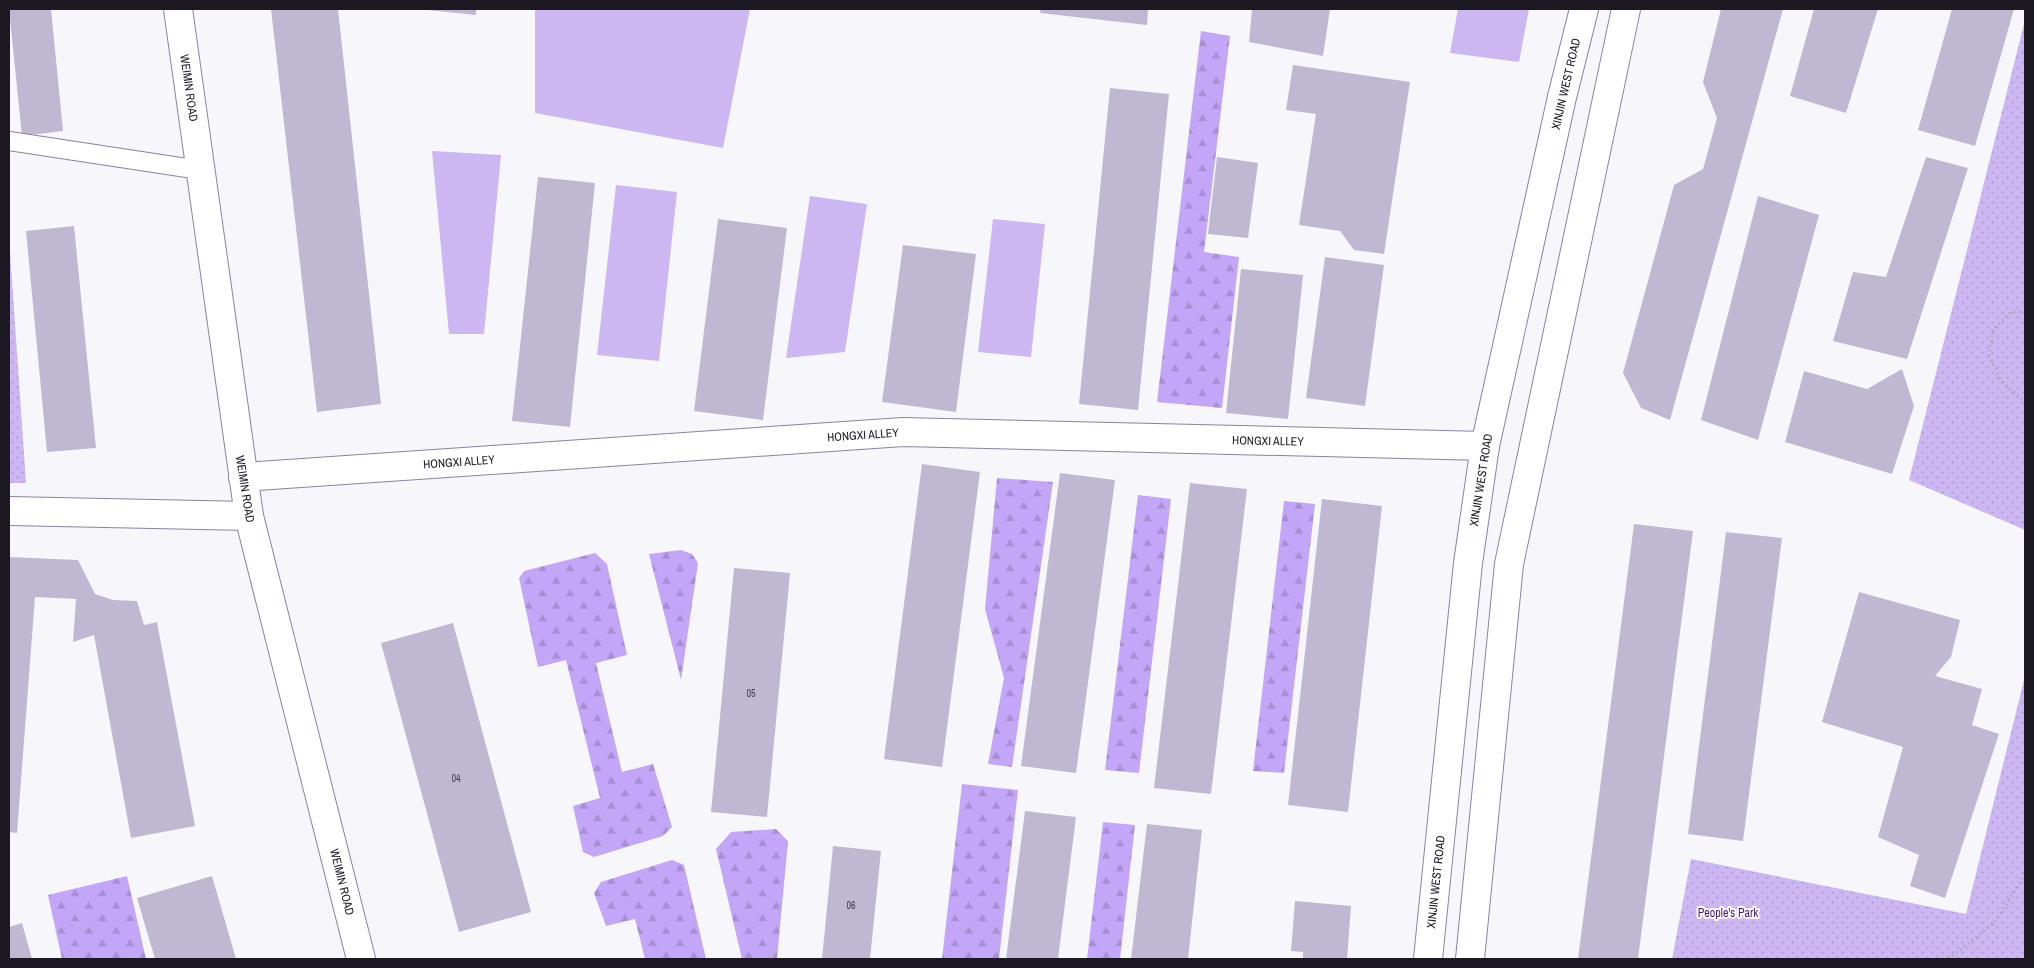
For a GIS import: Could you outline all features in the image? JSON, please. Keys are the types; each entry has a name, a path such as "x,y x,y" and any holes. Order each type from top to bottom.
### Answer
{"street":[{"name":"WEIMIN ROAD","path":"178,9 249,516 361,959"},
{"name":"XINJIN WEST ROAD","path":"1428,959 1468,563 1485,446 1562,97 1584,9"},
{"path":"1470,959 1509,564 1626,9"},
{"name":"HONGXI ALLEY","path":"243,477 903,432 1485,446"},
{"path":"9,511 249,516"}],"lane":[{"path":"9,141 200,170"}],"path":[{"path":"2025,312 2011,312 1993,330 1989,356 2000,382 2025,402"},
{"path":"1943,959 1951,957 1995,922 2020,882 2025,870"}],"green space":[{"path":"535,9 750,9 723,148 535,113"},
{"path":"1458,9 1529,9 1519,62 1450,53"},
{"path":"2025,20 2025,530 1909,480"},
{"path":"1201,31 1230,36 1204,252 1239,257 1222,408 1157,402"},
{"path":"432,151 501,155 484,334 449,334"},
{"path":"616,185 677,192 659,361 597,355"},
{"path":"810,196 867,204 845,352 786,358"},
{"path":"993,219 1045,224 1031,357 978,352"},
{"path":"9,237 26,483 9,483"},
{"path":"997,478 1053,482 1012,767 988,764 1004,678 985,609"},
{"path":"1138,495 1171,499 1139,773 1105,770"},
{"path":"1284,501 1315,504 1284,773 1253,771"},
{"path":"681,550 692,554 698,563 681,680 649,554"},
{"path":"595,553 607,564 627,655 596,663 622,772 653,764 672,827 663,836 594,857 583,852 573,806 600,798 566,660 538,667 519,578 524,571"},
{"name":"People's Park","path":"2025,676 2025,959 1672,959 1691,859 1966,914"},
{"path":"962,784 1018,790 999,959 942,959"},
{"path":"1103,822 1135,825 1120,959 1087,959"},
{"path":"776,829 788,841 777,959 742,959 716,849 731,832"},
{"path":"672,860 684,865 706,959 645,959 635,919 606,926 594,893 601,882"},
{"path":"127,876 146,959 62,959 48,895"}],"building":[{"path":"9,9 51,9 63,131 22,136"},
{"path":"271,9 338,9 381,404 317,412"},
{"path":"418,9 476,9 476,15"},
{"path":"1041,9 1148,9 1147,25 1040,13"},
{"path":"1252,9 1330,9 1323,56 1249,42"},
{"path":"1721,9 1783,9 1670,420 1641,408 1623,373 1674,185 1703,169 1717,118 1703,82"},
{"path":"1814,9 1878,9 1846,113 1790,96"},
{"path":"1952,9 2014,9 1975,146 1918,130"},
{"path":"1293,65 1410,82 1384,254 1354,250 1340,231 1299,225 1316,114 1286,110"},
{"path":"1110,88 1169,94 1138,410 1079,404"},
{"path":"1217,157 1258,163 1248,238 1208,234"},
{"path":"1926,157 1968,168 1907,359 1833,341 1853,272 1886,277"},
{"path":"538,177 595,183 570,427 512,421"},
{"path":"1758,196 1819,215 1758,440 1701,420"},
{"path":"718,219 787,228 763,420 694,411"},
{"path":"74,226 96,448 47,452 26,231"},
{"path":"903,245 976,254 956,412 882,402"},
{"path":"1325,257 1384,265 1365,406 1306,398"},
{"path":"1241,269 1303,275 1288,419 1226,413"},
{"path":"1902,369 1914,406 1892,474 1785,442 1804,371 1867,389"},
{"path":"922,464 980,472 942,767 884,759"},
{"path":"1060,473 1115,480 1076,773 1021,766"},
{"path":"1190,483 1247,489 1211,794 1154,788"},
{"path":"1322,499 1382,506 1348,812 1288,805"},
{"path":"1634,524 1693,531 1638,959 1578,959"},
{"path":"1726,532 1782,538 1743,841 1688,834"},
{"path":"9,557 78,560 95,594 113,600 137,601 144,625 157,622 195,826 131,838 94,635 73,642 76,599 35,597 17,833 9,832"},
{"path":"734,568 790,573 767,817 711,812"},
{"path":"1859,592 1960,620 1951,657 1935,676 1982,689 1972,725 1999,734 1945,898 1910,886 1919,855 1878,837 1903,747 1822,722"},
{"path":"453,623 531,912 459,932 381,643"},
{"path":"1025,811 1076,817 1058,959 1006,959"},
{"path":"1147,824 1202,830 1188,959 1131,959"},
{"path":"833,846 881,851 870,959 822,959"},
{"path":"212,876 236,959 155,959 137,898"},
{"path":"1295,901 1351,906 1347,959 1303,959 1303,952 1291,951"},
{"path":"22,923 32,959 9,959 9,927"}]}
